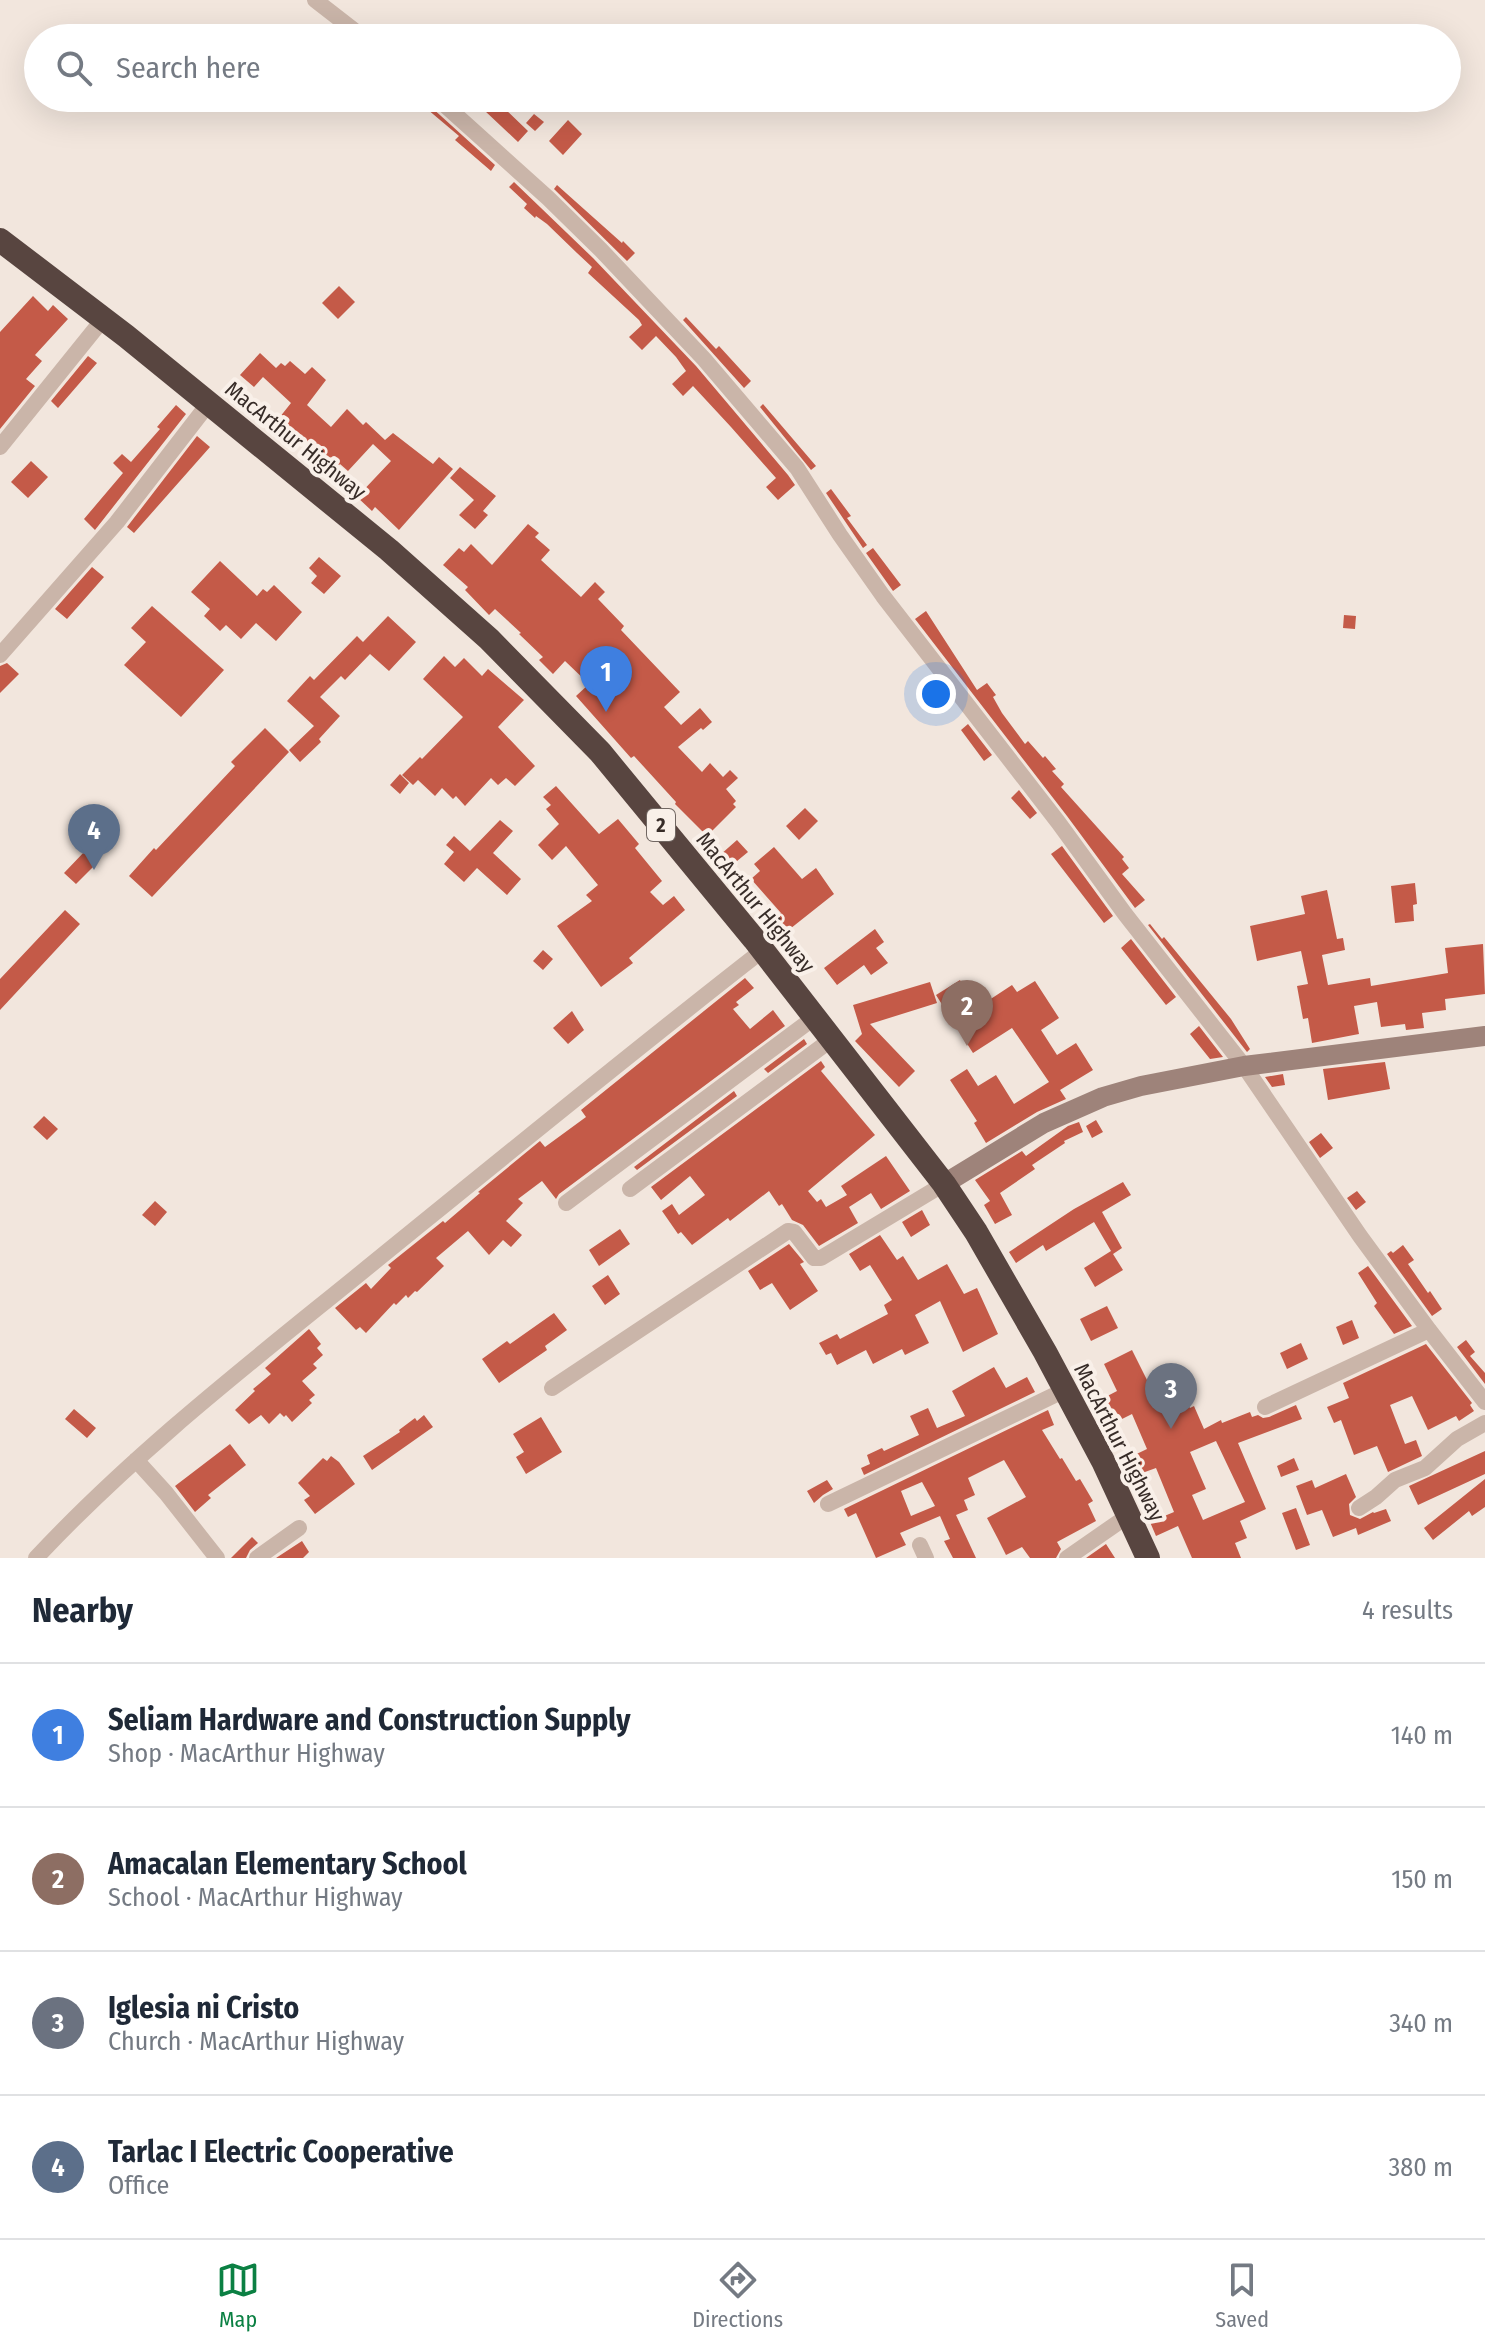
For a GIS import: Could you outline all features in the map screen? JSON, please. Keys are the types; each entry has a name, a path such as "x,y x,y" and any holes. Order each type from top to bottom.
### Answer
{"highway":[{"name":"MacArthur Highway","path":"0,240 104,318 389,550 526,674 600,752 763,950 944,1184 976,1232 1065,1390 1148,1558"}],"street":[{"path":"315,0 346,24"},
{"path":"453,112 539,189 601,250 774,439 883,596 1244,1066 1335,1200 1485,1402"},
{"path":"0,447 104,318"},
{"path":"0,655 117,522 209,403"},
{"path":"36,1558 136,1460 340,1289 763,950"},
{"path":"566,1203 815,1017"},
{"path":"552,1388 788,1231 794,1232 818,1259 1044,1123 1103,1097 1141,1086 1244,1066 1485,1036"},
{"path":"630,1189 832,1039"},
{"path":"1265,1407 1429,1330"},
{"path":"828,1504 1065,1390"},
{"path":"1359,1508 1395,1480 1425,1468 1457,1439 1485,1423"},
{"path":"136,1460 217,1558"},
{"path":"1067,1558 1129,1515"},
{"path":"257,1558 299,1528"}],"building":[{"path":"431,112 437,112 495,165 491,171 455,140 459,136"},
{"path":"486,112 508,112 528,131 518,142"},
{"path":"534,114 544,122 535,131 526,123"},
{"path":"568,120 582,134 563,155 549,141"},
{"path":"514,182 593,258 696,366 788,475 795,485 778,500 766,487 776,478 731,427 693,386 683,396 672,384 686,371 676,357 656,336 642,350 629,337 642,325 639,320 588,273 592,267 547,224 524,208 527,204 509,187"},
{"path":"557,185 635,253 627,261 554,189"},
{"path":"339,286 355,302 338,319 322,303"},
{"path":"33,296 48,311 53,305 68,319 35,355 42,361 26,379 35,386 0,429 0,332"},
{"path":"686,317 716,349 719,346 751,381 744,388 683,320"},
{"path":"260,353 276,368 290,361 305,374 312,367 326,380 307,405 331,427 347,409 385,440 393,433 433,464 439,457 453,469 399,530 375,507 372,511 357,497 391,461 373,444 348,471 340,464 328,477 315,466 323,458 291,428 280,441 268,432 291,403 263,377 254,387 240,375"},
{"path":"88,356 97,363 58,408 51,401"},
{"path":"763,404 816,466 811,470 760,407"},
{"path":"176,405 186,414 95,530 84,519 123,473 113,463 122,454 131,462"},
{"path":"197,436 210,447 134,533 127,527"},
{"path":"31,461 48,477 28,498 11,482"},
{"path":"460,467 496,496 483,511 488,515 475,529 459,515 474,500 450,478"},
{"path":"831,489 867,545 863,548 826,493"},
{"path":"528,524 539,533 535,537 550,550 541,560 581,597 595,582 605,592 598,599 624,626 621,630 680,692 664,707 681,725 700,708 712,722 678,747 702,772 710,763 723,777 730,770 738,778 726,789 736,801 733,804 736,807 707,836 576,696 589,684 565,661 553,674 539,660 543,657 521,633 495,609 489,615 465,590 468,587 443,565 459,548 464,552 471,544 492,565"},
{"path":"873,548 901,585 893,591 866,553"},
{"path":"319,557 341,576 324,594 311,583 317,576 309,568"},
{"path":"220,561 257,596 263,589 267,592 274,585 302,612 276,641 256,623 241,639 226,625 220,631 204,616 210,609 191,592"},
{"path":"92,567 104,577 67,619 55,609"},
{"path":"152,606 224,670 181,717 124,665 146,642 131,628"},
{"path":"926,611 977,690 987,683 996,695 993,697 1002,713 1025,744 1028,741 1043,758 1045,756 1056,769 1052,771 1064,784 1061,787 1124,857 1122,859 1129,868 1122,874 1145,900 1135,908 915,619"},
{"path":"1344,615 1356,616 1355,629 1343,628"},
{"path":"388,616 416,642 389,671 370,654 345,680 341,676 320,697 340,716 319,739 321,742 300,762 289,750 314,726 287,701 310,676 314,680 357,636 363,642"},
{"path":"444,656 455,667 464,658 482,676 488,669 524,700 498,727 535,766 515,786 506,778 498,785 491,778 465,806 442,788 435,796 418,780 413,785 402,775 463,717 423,679"},
{"path":"7,663 19,674 0,693 0,666"},
{"path":"938,686 947,697 940,703 931,692"},
{"path":"968,724 992,755 984,761 961,730"},
{"path":"265,728 289,752 152,897 129,876 235,766 231,762"},
{"path":"400,774 409,783 400,794 390,785"},
{"path":"556,786 599,834 618,819 639,844 635,848 662,881 650,892 663,905 674,896 685,910 629,958 633,963 601,987 557,926 592,901 586,895 598,885 566,846 552,860 538,845 559,824 546,809 551,805 543,797"},
{"path":"1019,790 1037,813 1030,819 1011,798"},
{"path":"805,808 818,821 799,840 786,826"},
{"path":"500,820 513,831 493,853 521,879 507,895 477,868 464,882 444,864 454,852 446,845 454,836 470,851"},
{"path":"737,840 748,852 731,866 720,855"},
{"path":"1062,846 1113,916 1104,923 1051,854"},
{"path":"774,847 802,879 816,868 834,894 776,940 765,926 781,913 751,879 760,871 754,864"},
{"path":"86,850 98,862 76,884 64,873"},
{"path":"1415,883 1417,904 1413,905 1414,921 1395,923 1391,886"},
{"path":"1327,890 1337,939 1343,938 1345,950 1322,955 1328,985 1370,978 1371,986 1448,973 1445,948 1483,944 1485,994 1445,999 1446,1010 1422,1013 1424,1028 1406,1030 1405,1024 1381,1027 1377,1002 1354,1006 1359,1034 1312,1043 1308,1018 1303,1019 1297,986 1308,984 1301,951 1257,961 1250,926 1305,914 1301,896"},
{"path":"65,910 80,924 0,1010 0,979"},
{"path":"1148,925 1231,1019 1250,1049 1247,1052"},
{"path":"875,929 884,942 876,948 888,963 871,975 864,965 837,985 824,968"},
{"path":"1131,939 1176,997 1166,1005 1121,948"},
{"path":"543,950 553,959 543,970 533,961"},
{"path":"745,978 754,988 736,1002 739,1005 733,1009 750,1029 773,1010 785,1026 556,1199 542,1181 518,1199 523,1203 506,1221 522,1235 511,1247 503,1240 489,1255 468,1231 436,1258 444,1266 417,1292 408,1298 406,1295 396,1305 394,1303 366,1333 360,1327 356,1330 335,1308 366,1283 371,1289 391,1268 388,1265 443,1221 445,1223 540,1141 545,1147 586,1117 581,1110"},
{"path":"960,980 977,1008 1012,985 1017,992 1035,981 1059,1018 1041,1030 1057,1055 1076,1043 1093,1070 1060,1090 1066,1099 1037,1112 986,1143 974,1123 977,1121 950,1080 967,1069 978,1086 996,1075 1014,1104 1049,1082 1012,1028 973,1053 936,995"},
{"path":"930,982 937,1003 870,1024 915,1071 899,1087 855,1041 862,1034 853,1005"},
{"path":"572,1011 584,1030 568,1044 553,1028"},
{"path":"1199,1026 1223,1057 1210,1059 1190,1034"},
{"path":"804,1039 807,1044 768,1073 764,1069"},
{"path":"821,1061 825,1067 821,1071 875,1135 808,1191 817,1202 821,1199 826,1207 847,1195 841,1186 886,1156 910,1191 881,1209 871,1193 849,1207 858,1223 819,1246 803,1225 792,1220 782,1204 779,1206 769,1191 692,1245 681,1232 678,1234 662,1211 672,1204 679,1215 705,1195 690,1176 661,1200 651,1187"},
{"path":"1385,1062 1390,1089 1328,1100 1323,1069"},
{"path":"1283,1074 1285,1085 1272,1087 1265,1077"},
{"path":"734,1091 737,1096 637,1170 634,1167"},
{"path":"44,1116 58,1129 47,1140 33,1127"},
{"path":"1096,1120 1103,1132 1092,1138 1086,1126"},
{"path":"1079,1122 1083,1132 1064,1141 1032,1165 1035,1169 1000,1193 1012,1215 995,1224 984,1205 990,1201 975,1180 1022,1151 1026,1156 1068,1126"},
{"path":"1321,1133 1333,1148 1320,1158 1309,1142"},
{"path":"1123,1182 1131,1195 1102,1212 1122,1248 1113,1254 1123,1270 1095,1287 1084,1268 1111,1251 1094,1222 1046,1251 1043,1245 1016,1263 1009,1252 1074,1209"},
{"path":"1357,1191 1366,1202 1356,1210 1347,1198"},
{"path":"155,1201 167,1212 155,1226 142,1215"},
{"path":"922,1210 930,1225 911,1237 902,1222"},
{"path":"620,1229 630,1244 599,1266 589,1250"},
{"path":"880,1235 897,1260 903,1256 918,1280 947,1264 964,1294 977,1288 998,1334 963,1352 940,1301 915,1315 929,1343 905,1355 902,1349 873,1364 866,1350 837,1365 831,1353 826,1355 819,1343 837,1334 840,1339 888,1314 884,1305 892,1300 870,1265 860,1271 849,1254"},
{"path":"789,1244 804,1262 800,1264 818,1291 790,1310 772,1283 760,1290 748,1271"},
{"path":"1403,1245 1414,1260 1408,1264 1442,1309 1432,1316 1387,1254"},
{"path":"1368,1266 1412,1326 1394,1334 1374,1306 1377,1303 1358,1273"},
{"path":"608,1275 620,1294 605,1305 592,1286"},
{"path":"1107,1306 1118,1328 1091,1341 1080,1319"},
{"path":"554,1313 567,1330 545,1346 547,1350 499,1383 482,1359 507,1341 510,1344"},
{"path":"1352,1320 1359,1338 1343,1345 1336,1327"},
{"path":"309,1329 321,1344 317,1348 323,1355 313,1364 317,1368 302,1381 315,1395 309,1400 312,1403 292,1422 280,1413 269,1424 261,1415 249,1424 235,1410 271,1374 265,1368"},
{"path":"1466,1340 1475,1352 1470,1356 1485,1373 1485,1384 1457,1347"},
{"path":"1301,1343 1308,1359 1287,1369 1280,1353"},
{"path":"1426,1344 1472,1403 1470,1405 1474,1411 1459,1421 1456,1416 1428,1430 1412,1396 1390,1405 1405,1444 1416,1440 1422,1456 1388,1472 1377,1446 1354,1455 1341,1420 1334,1423 1327,1407 1349,1398 1343,1383"},
{"path":"1132,1350 1149,1384 1158,1380 1163,1388 1171,1384 1175,1392 1179,1389 1190,1408 1194,1406 1204,1429 1221,1420 1222,1423 1250,1412 1252,1417 1258,1415 1263,1418 1296,1405 1302,1419 1238,1443 1266,1509 1240,1521 1247,1538 1235,1543 1241,1558 1192,1558 1178,1526 1156,1536 1150,1522 1174,1512 1156,1468 1131,1477 1124,1460 1147,1449 1132,1414 1106,1427 1094,1403 1117,1391 1104,1364","holes":["1216,1441 1245,1502 1203,1520 1192,1495 1206,1489 1190,1452"]},
{"path":"994,1367 1006,1388 1027,1377 1035,1392 864,1475 861,1468 870,1464 867,1455 919,1435 910,1416 928,1408 937,1428 965,1416 952,1391"},
{"path":"74,1409 96,1428 87,1438 65,1419"},
{"path":"1048,1410 1054,1425 1042,1430 1076,1481 1080,1479 1093,1501 1088,1504 1096,1521 1057,1542 1061,1549 1056,1558 1030,1558 1022,1547 1006,1555 987,1518 1026,1497 1004,1460 968,1478 975,1495 964,1500 968,1510 956,1515 976,1558 953,1558 944,1541 950,1539 940,1516 900,1533 906,1545 876,1558 856,1513 848,1517 844,1509","holes":["922,1482 935,1506 911,1516 901,1491"]},
{"path":"424,1415 433,1427 372,1470 363,1456 400,1432 415,1418 417,1421"},
{"path":"541,1417 562,1452 526,1474 516,1457 524,1452 513,1434"},
{"path":"230,1444 246,1465 208,1495 211,1498 195,1512 175,1486"},
{"path":"1485,1451 1485,1474 1418,1505 1409,1486"},
{"path":"331,1456 355,1484 315,1514 304,1500 310,1496 298,1483 323,1458 327,1461"},
{"path":"1294,1458 1299,1470 1281,1477 1277,1466"},
{"path":"1346,1474 1356,1497 1349,1504 1350,1515 1360,1519 1386,1509 1391,1521 1358,1535 1356,1528 1333,1537 1322,1510 1307,1515 1296,1486 1312,1480 1315,1488"},
{"path":"1485,1479 1485,1507 1472,1516 1469,1511 1433,1540 1424,1528"},
{"path":"827,1480 833,1489 814,1503 807,1491"},
{"path":"1296,1508 1310,1545 1296,1550 1282,1513"},
{"path":"252,1537 258,1543 246,1558 231,1558"},
{"path":"302,1541 309,1552 303,1558 276,1558"},
{"path":"1106,1544 1115,1558 1086,1558"}],"place":[{"name":"Seliam Hardware and Construction Supply","path":"606,712"},
{"name":"Tarlac I Electric Cooperative","path":"94,870"},
{"name":"Amacalan Elementary School","path":"967,1046"},
{"name":"Iglesia ni Cristo","path":"1171,1429"}]}
